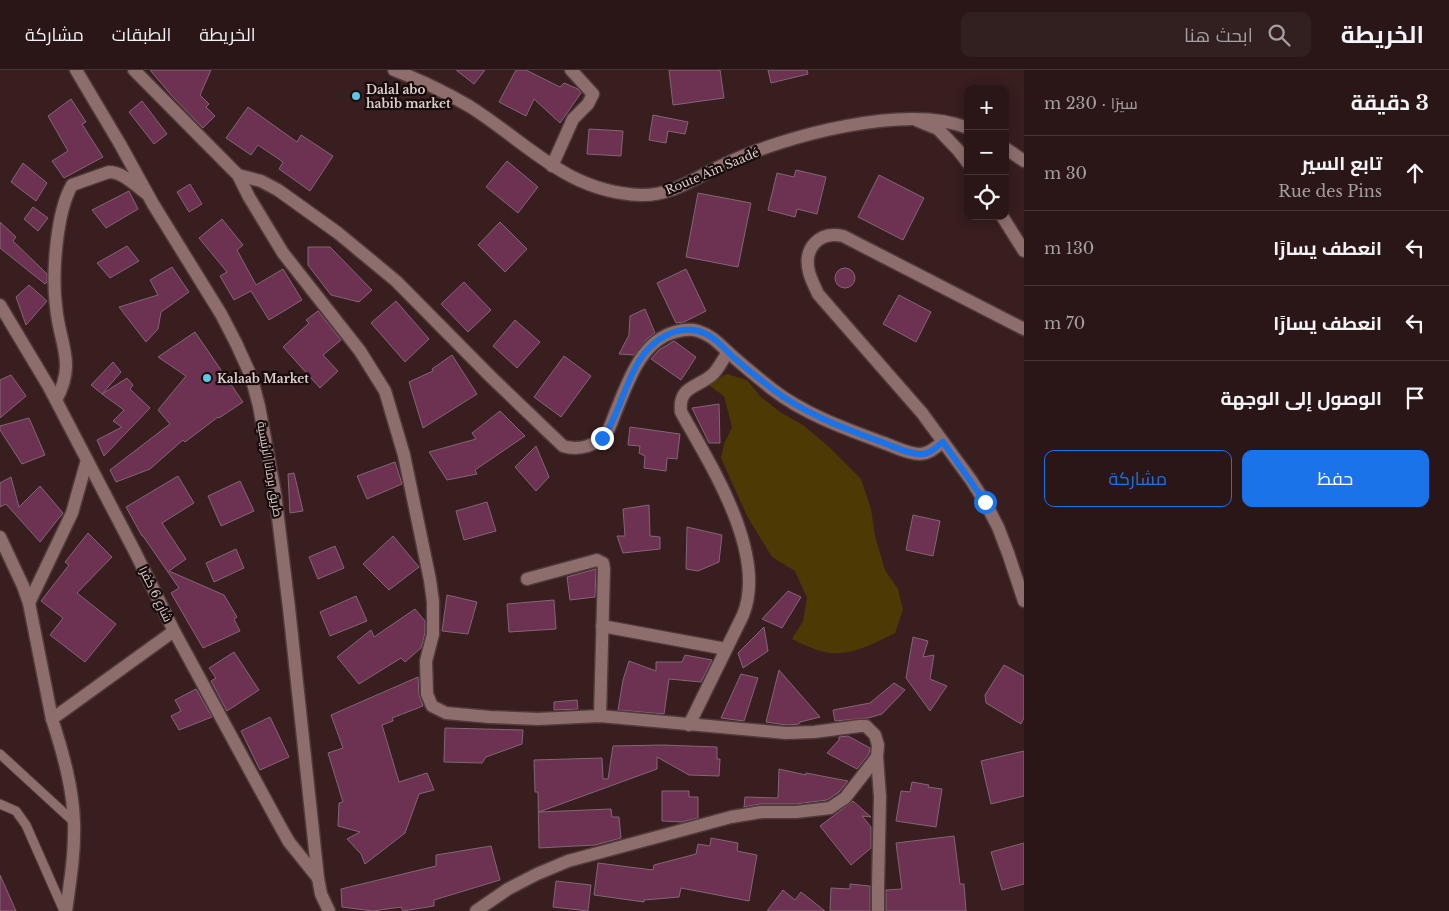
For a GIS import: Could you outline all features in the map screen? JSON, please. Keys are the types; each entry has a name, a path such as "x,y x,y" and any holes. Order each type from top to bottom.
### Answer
{"street":[{"name":"طريق برمانا الرئيسية","path":"76,70 147,194 195,270 236,343 251,376 259,406 276,503 318,878 321,894 329,911"},
{"path":"134,70 238,175 248,198 283,253 360,351 385,391 404,454 431,587 433,634 426,661 427,694 430,703 435,709 446,713 490,717 538,719 600,716 689,725 802,733 866,726 871,729 877,740 880,797 878,911"},
{"name":"Route Aïn Saadé","path":"394,70 442,91 470,107 552,166 578,180 598,187 631,194 662,194 743,156 788,141 843,127 869,122 911,119 934,120 964,127"},
{"path":"552,166 573,119 588,104 593,94 571,70"},
{"path":"911,119 938,129 964,158"},
{"path":"1009,151 1024,161"},
{"path":"56,400 64,381 67,367 67,357 56,307 54,280 58,240 66,196 72,185 109,172 116,172 147,194"},
{"path":"238,175 269,184 338,233 396,281 492,378 563,446 569,448 583,447 593,444 602,438 608,430 630,379 643,355 654,343 668,334 694,330 706,333 718,341 728,352 773,390 808,412 842,427 915,454 929,452 943,442"},
{"path":"1005,220 1024,251"},
{"path":"1024,329 844,236 835,234 823,236 811,248 808,257 808,270 818,294 922,413 985,502 1008,553 1024,601"},
{"name":"شارع 6 كفرا","path":"0,305 56,400 174,631 280,826 318,878"},
{"path":"689,725 743,615 748,599 750,582 748,563 729,504 714,472 681,412 680,404 682,396 712,375 728,352"},
{"path":"29,603 72,513 88,460"},
{"path":"0,537 29,603 52,719 67,772 74,822 74,853 65,911"},
{"path":"527,579 555,570 600,560 604,569 600,716"},
{"path":"602,626 726,649"},
{"path":"52,719 174,631"},
{"path":"476,911 508,889 568,861 731,816 761,812 796,812 830,808 845,798 877,757"}],"lane":[{"path":"0,754 74,822"},
{"path":"0,804 16,811 26,825 65,911"}],"shaded area":[{"path":"727,374 747,380 761,397 780,412 803,425 828,446 861,479 871,509 875,536 885,570 898,589 903,610 895,633 858,650 838,653 827,653 817,650 792,639 803,621 807,598 795,571 772,557 747,516 721,458 724,444 732,427 724,396 707,384"}],"building":[{"path":"150,70 211,70 200,95 209,104 206,107 215,116 203,128"},
{"path":"456,70 485,70 474,84"},
{"path":"516,70 526,70 560,87 564,83 578,89 581,93 560,123 534,99 526,116 499,102"},
{"path":"669,70 720,70 724,98 673,105"},
{"path":"768,70 807,70 808,74 771,83"},
{"path":"71,99 86,122 82,124 103,157 64,178 52,161 68,151 48,116"},
{"path":"142,101 167,134 154,144 129,112"},
{"path":"248,107 297,142 301,135 333,156 310,191 279,169 283,162 258,145 251,155 226,138"},
{"path":"653,115 688,122 685,134 668,131 666,143 649,140"},
{"path":"589,129 623,131 621,156 587,154"},
{"path":"507,161 538,187 518,213 486,187"},
{"path":"23,163 47,183 36,201 11,182"},
{"path":"796,170 826,177 817,214 797,209 795,217 768,210 777,173 794,177"},
{"path":"879,175 924,198 903,240 858,217"},
{"path":"190,184 202,204 189,212 177,192"},
{"path":"129,191 138,209 106,228 92,210"},
{"path":"698,193 751,203 738,267 686,257"},
{"path":"33,207 48,218 38,231 24,219"},
{"path":"222,219 243,245 237,250 256,285 283,269 302,300 269,320 251,291 234,300 220,276 227,272 199,238"},
{"path":"0,222 16,237 13,241 47,274 47,282 45,284 0,248"},
{"path":"500,222 527,249 505,272 478,245"},
{"path":"127,246 139,261 110,278 97,263"},
{"path":"308,247 330,247 372,290 359,302 331,295 308,265"},
{"path":"172,267 189,292 161,312 158,329 146,342 119,307 158,295 150,280"},
{"path":"845,268 852,271 855,278 852,285 845,288 838,285 835,278 838,271"},
{"path":"686,269 706,311 684,322 676,323 657,283"},
{"path":"464,282 491,310 468,332 441,304"},
{"path":"29,285 47,301 26,325 16,297"},
{"path":"899,295 931,312 916,342 883,324"},
{"path":"396,301 429,339 405,362 371,323"},
{"path":"645,309 655,333 647,339 634,355 619,354 629,335 630,316"},
{"path":"318,311 341,340 323,355 338,371 320,388 283,347 309,323 306,320"},
{"path":"515,320 540,342 517,368 493,346"},
{"path":"195,332 243,402 218,417 185,442 183,440 150,469 116,482 110,470 170,424 158,410 186,376 158,357"},
{"path":"674,341 696,357 681,380 651,359 659,350"},
{"path":"452,355 477,394 423,428 409,382 433,371 432,369"},
{"path":"564,356 591,376 561,417 534,397"},
{"path":"113,362 121,372 102,394 91,385"},
{"path":"11,375 26,396 0,418 0,380"},
{"path":"127,378 133,385 130,389 150,408 104,456 97,440 122,427 113,421 124,410 102,394"},
{"path":"719,404 720,443 709,443 692,408"},
{"path":"500,411 525,436 475,470 477,474 447,480 429,452 476,439 472,433"},
{"path":"29,418 45,455 22,464 0,430 0,426"},
{"path":"630,427 680,434 677,459 667,458 666,471 644,468 645,456 639,453 640,446 628,445"},
{"path":"536,446 549,477 536,491 515,467"},
{"path":"395,462 402,484 367,499 357,476"},
{"path":"294,473 303,511 290,513 288,474"},
{"path":"178,476 194,503 162,523 186,559 169,571 224,595 237,617 234,619 240,631 203,648 171,593 179,588 142,536 126,507"},
{"path":"11,477 19,507 40,486 63,513 40,542 6,504 0,507 0,483"},
{"path":"240,481 254,511 221,526 208,496"},
{"path":"487,502 496,531 464,540 456,511"},
{"path":"649,505 650,536 660,537 660,549 623,553 617,536 625,536 623,509"},
{"path":"913,515 940,521 933,556 906,550"},
{"path":"687,527 722,535 719,562 698,571 686,569"},
{"path":"88,533 112,557 77,593 116,624 85,662 50,635 63,618 41,601 69,565 65,562"},
{"path":"393,536 419,567 389,590 363,564"},
{"path":"335,546 344,568 318,579 309,557"},
{"path":"236,549 244,568 214,582 206,563"},
{"path":"596,569 595,597 570,600 567,577"},
{"path":"788,591 801,597 782,628 762,619"},
{"path":"447,595 477,602 468,634 442,631"},
{"path":"356,596 367,621 330,636 320,612"},
{"path":"554,600 556,629 509,632 507,604"},
{"path":"415,609 425,621 425,633 421,648 405,662 401,658 359,684 337,657 371,630 374,637"},
{"path":"764,627 768,651 743,668 738,653"},
{"path":"913,637 928,641 923,657 934,655 930,679 947,686 930,711 906,678"},
{"path":"234,652 259,690 227,711 211,681 216,678 209,668"},
{"path":"685,655 712,660 701,682 669,679 664,714 618,710 623,680 629,661 656,671 656,662 682,662"},
{"path":"1004,665 1024,676 1024,718 1021,724 986,703 985,695"},
{"path":"779,670 820,717 800,722 799,724 786,725 766,722"},
{"path":"741,674 758,678 744,721 721,718"},
{"path":"418,677 419,695 423,706 392,718 393,721 382,725 399,782 427,773 434,790 419,794 405,833 365,864 361,854 347,839 360,832 338,826 339,803 343,802 328,753 343,748 331,715"},
{"path":"894,683 905,690 882,714 868,718 835,721 833,710 870,703"},
{"path":"196,689 212,717 179,730 171,716 181,711 175,700"},
{"path":"577,700 578,709 554,710 554,702"},
{"path":"270,717 289,757 260,770 241,731"},
{"path":"445,728 523,730 522,744 486,757 482,763 444,762"},
{"path":"848,736 870,748 869,754 857,769 827,753 839,740 839,737"},
{"path":"613,746 717,747 717,759 720,759 719,776 689,775 657,757 657,769 539,812 611,809 612,817 619,817 621,838 595,845 539,848 538,792 535,792 534,760 602,758 603,779 608,779"},
{"path":"1024,751 1024,796 991,804 981,761"},
{"path":"779,769 848,781 839,792 827,800 796,804 760,804 744,807 745,797 778,798"},
{"path":"912,782 942,789 936,827 896,821 901,791 910,792"},
{"path":"662,791 689,791 689,797 698,797 698,818 682,822 662,821"},
{"path":"853,801 871,817 862,816 871,827 871,848 851,865 820,826"},
{"path":"954,836 960,884 964,884 966,911 886,911 886,890 902,889 896,843"},
{"path":"711,838 738,843 737,851 757,855 749,901 681,888 679,897 644,900 644,902 594,895 598,863 653,870 654,865 696,854 698,844 710,846"},
{"path":"1024,843 1024,884 1002,890 991,852"},
{"path":"491,846 500,880 434,900 434,906 403,911 401,907 373,911 342,907 341,889 436,866 436,855"},
{"path":"0,875 16,911 0,911"},
{"path":"556,881 591,885 588,911 553,907"},
{"path":"850,884 870,886 870,911 830,911 831,888 850,889"},
{"path":"783,890 795,900 801,892 825,911 767,911"}],"place":[{"name":"Dalal abo habib market","path":"356,96"},
{"name":"Kalaab Market","path":"207,378"}],"route":[{"path":"602,438 608,430 630,379 643,355 654,343 668,334 694,330 706,333 718,341 728,352 773,390 808,412 842,427 915,454 929,452 943,442 985,502"}]}
